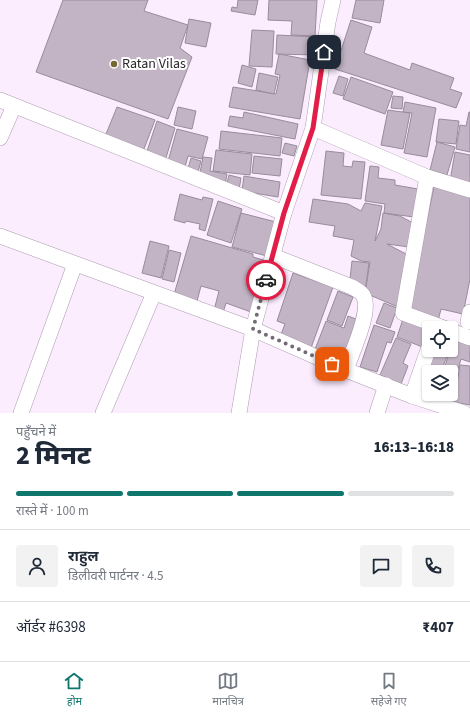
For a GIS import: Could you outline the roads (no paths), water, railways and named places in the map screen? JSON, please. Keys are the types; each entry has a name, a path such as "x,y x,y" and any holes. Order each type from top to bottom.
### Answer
{"street":[{"path":"239,413 253,329 284,213 313,128 328,22 333,0"},
{"path":"0,138 7,103 284,213"},
{"path":"313,128 427,177 470,190"},
{"path":"424,321 403,313 427,177"},
{"path":"0,236 253,329 346,370 412,396 464,413"},
{"path":"273,256 360,291 364,298 365,314 346,370"},
{"path":"21,413 75,264"},
{"path":"103,413 154,293"},
{"path":"458,334 470,338"},
{"path":"412,396 426,357"},
{"path":"377,413 386,385"}],"place":[{"name":"Ratan Vilas","path":"114,64"}]}
